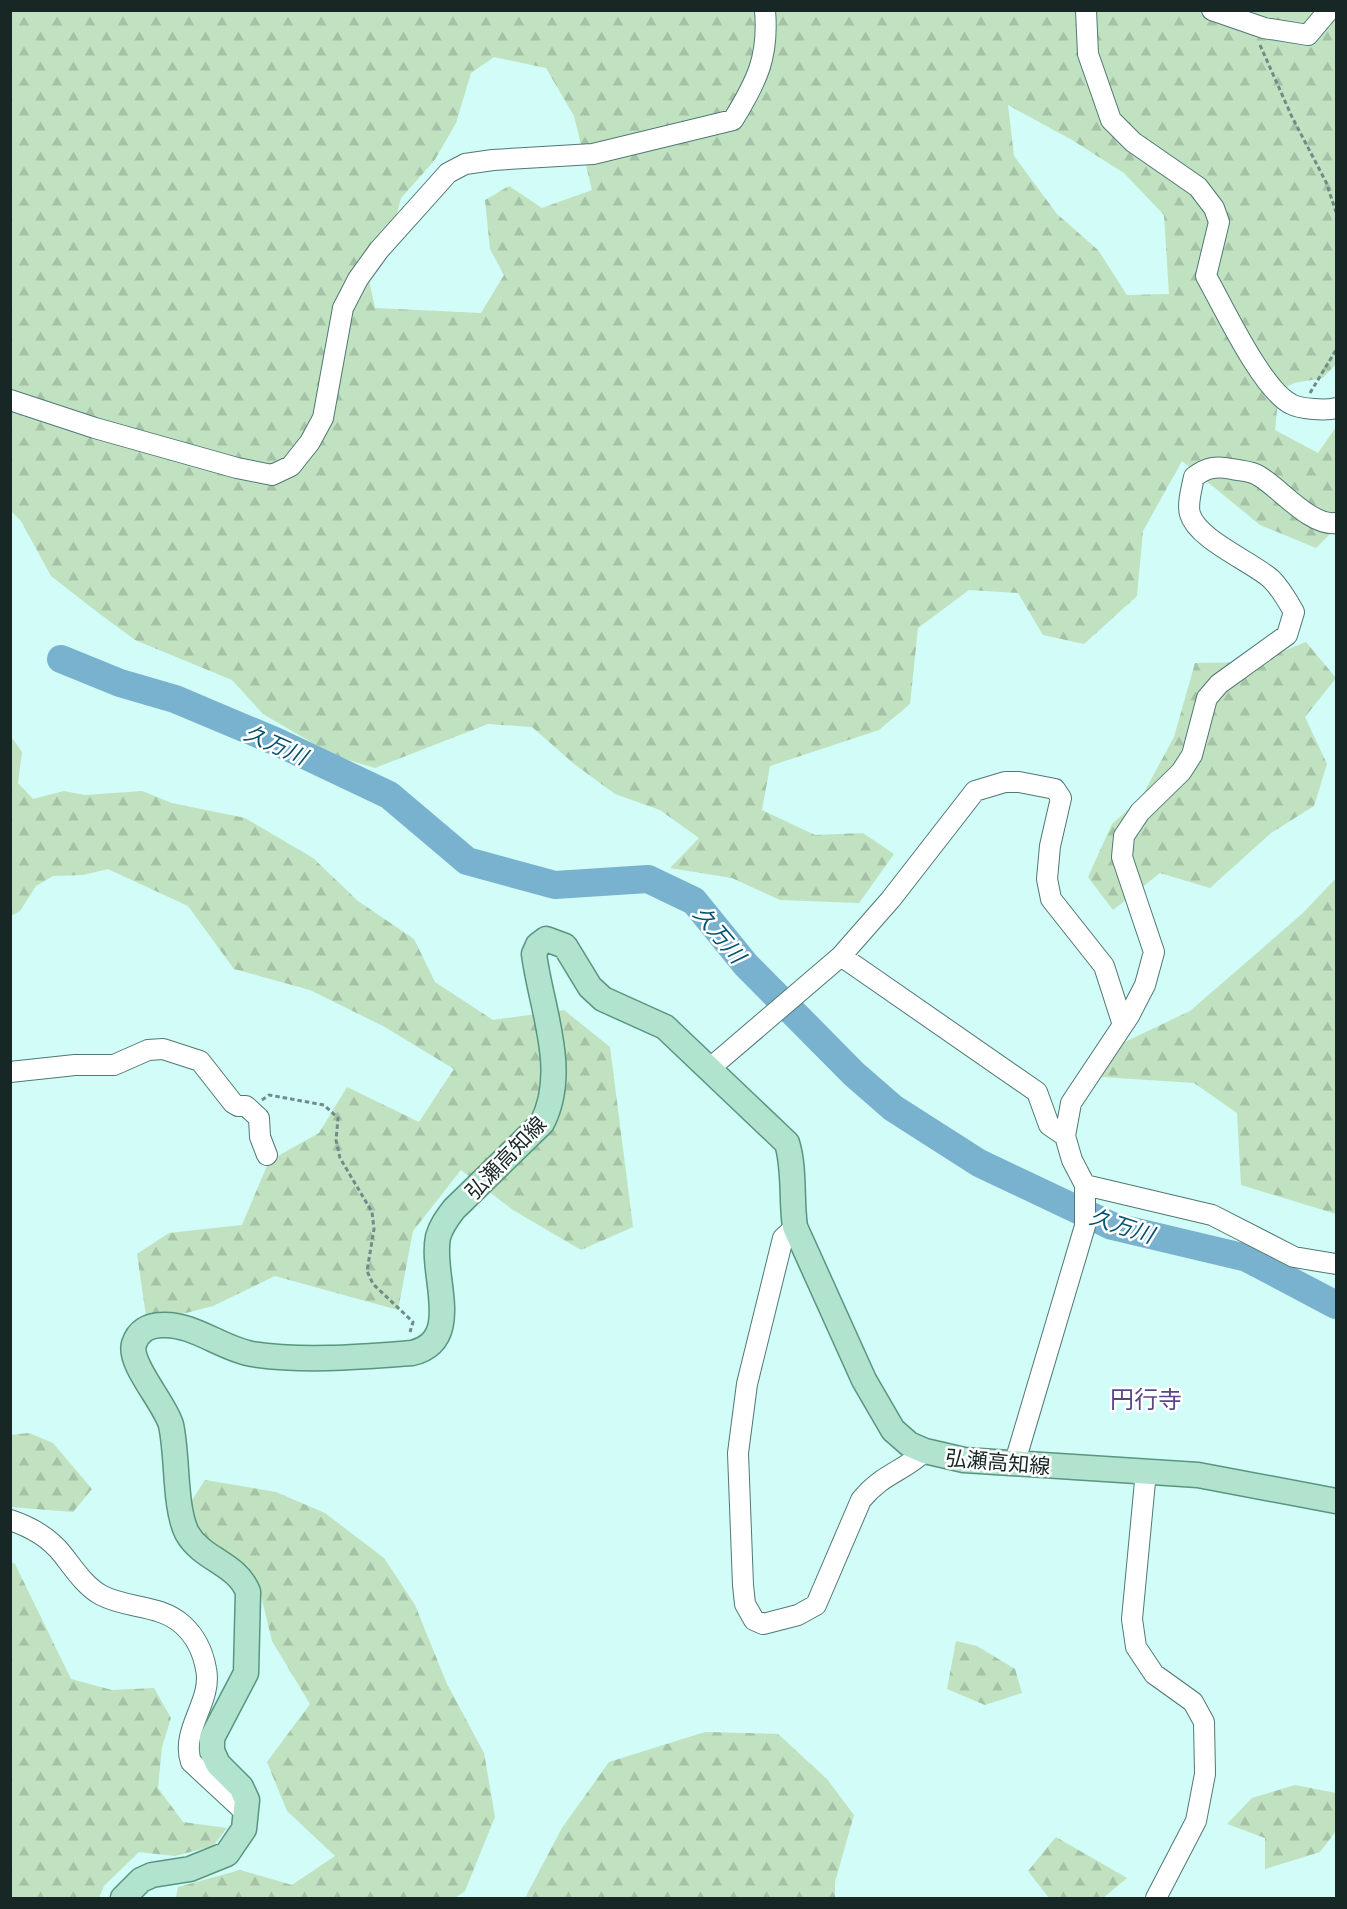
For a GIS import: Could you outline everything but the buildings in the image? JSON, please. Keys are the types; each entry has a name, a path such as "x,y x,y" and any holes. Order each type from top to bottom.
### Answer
{"main road":[{"name":"弘瀬高知線","path":"247,1814 247,1800 241,1786 218,1764 212,1751 212,1738 246,1673 248,1592 244,1581 234,1570 206,1554 187,1533 181,1514 170,1425 162,1405 135,1360 133,1346 139,1333 163,1324 182,1328 251,1354 308,1357 412,1353 426,1349 435,1342 440,1330 437,1256 438,1239 443,1224 454,1209 542,1123 551,1106 554,1087 553,1065 534,954 538,945 546,939 565,946 590,987 603,999 665,1027 787,1143 792,1157 791,1201 795,1227 880,1410 892,1430 909,1444 925,1451 964,1460 1198,1475 1336,1501"},
{"path":"123,1899 141,1880 152,1875 190,1869 228,1854 237,1844 244,1829 247,1814"}],"street":[{"path":"10,400 95,428 237,468 273,475 291,466 324,418 343,308 379,250 448,173 465,164 493,160 593,154 733,120 756,82 764,57 767,32 765,10"},
{"path":"1086,10 1088,54 1107,112 1133,142 1198,187 1214,208 1219,222 1206,276 1258,368 1275,391 1291,405 1331,410 1336,408"},
{"path":"1212,10 1250,23 1308,35 1329,10"},
{"path":"1014,1464 1085,1226 1085,1185 1071,1160 1065,1136 1071,1103 1123,1025 1145,986 1154,952 1122,857 1124,836 1140,812 1174,780 1192,755 1208,698 1219,684 1287,635 1294,612 1286,597 1270,578 1225,549 1194,524 1189,512 1194,477 1204,469 1218,466 1258,474 1299,507 1328,525 1336,524"},
{"path":"710,1069 792,995 841,956 891,899 975,791 1005,782 1019,782 1055,789 1061,798 1050,846 1047,879 1051,899 1104,966 1123,1025"},
{"path":"841,956 1037,1092 1049,1125 1065,1136"},
{"path":"10,1072 114,1065 148,1050 163,1049 200,1061 233,1102 238,1106 246,1106 259,1118 260,1137 267,1155"},
{"path":"1085,1185 1212,1215 1294,1257 1336,1264"},
{"path":"795,1227 783,1238 747,1384 740,1432 740,1553 746,1604 754,1620 763,1624 798,1615 816,1605 861,1500 873,1486 890,1473 914,1462 925,1451"},
{"path":"1146,1470 1132,1619 1136,1647 1154,1674 1193,1702 1204,1722 1205,1764 1196,1821 1156,1899"},
{"path":"10,1520 45,1537 99,1594 116,1602 166,1614 188,1631 199,1645 207,1670 206,1687 189,1737 188,1752 191,1762 247,1814"}],"path":[{"path":"1250,23 1292,117 1326,182 1336,212"},
{"path":"1291,405 1308,395 1336,350"},
{"path":"259,1118 263,1098 269,1095 324,1105 338,1118 336,1140 340,1158 372,1212 374,1229 367,1271 373,1284 413,1322 410,1335 404,1338"}],"green space":[{"path":"11,11 1336,11 1336,364 1323,378 1294,383 1279,391 1275,430 1318,453 1336,427 1336,528 1316,548 1260,525 1182,461 1143,531 1137,596 1084,644 1043,635 1018,593 969,590 918,628 910,704 879,730 770,766 762,810 815,835 863,833 894,854 859,903 780,900 732,878 670,868 699,838 660,810 615,794 573,763 532,727 488,724 375,768 335,756 263,714 232,680 135,640 92,608 51,576 21,521 11,511","holes":["494,57 546,68 574,116 592,190 542,208 509,186 485,200 490,249 504,275 481,313 375,308 367,271 392,231 401,198 434,161 456,123 471,73","1008,105 1072,140 1124,173 1164,215 1169,294 1127,295 1098,250 1057,214 1014,156"]},
{"path":"1306,642 1336,678 1305,717 1327,764 1314,806 1271,833 1210,888 1160,873 1113,910 1088,877 1112,824 1141,798 1174,737 1195,663 1256,662"},
{"path":"10,735 22,752 18,783 33,799 64,791 85,795 142,791 172,803 245,818 313,858 358,901 414,939 435,982 493,1020 564,1010 610,1047 633,1227 581,1250 513,1210 461,1170 413,1231 398,1310 275,1276 213,1306 147,1323 137,1254 169,1233 242,1225 269,1161 319,1133 347,1087 419,1122 454,1069 383,1026 310,990 234,969 188,906 108,869 83,875 53,876 36,886 20,911 11,916"},
{"path":"1336,878 1336,1214 1241,1185 1237,1113 1194,1083 1102,1077 1108,1050 1190,1011 1303,913"},
{"path":"29,1433 53,1443 92,1489 73,1512 11,1507 11,1435"},
{"path":"205,1480 276,1492 325,1513 384,1558 415,1605 447,1684 484,1753 495,1817 465,1891 455,1898 176,1898 178,1887 240,1870 292,1885 335,1856 287,1811 267,1762 310,1704 272,1641 257,1579 207,1548 185,1511"},
{"path":"11,1562 15,1564 71,1679 112,1690 154,1688 171,1718 162,1747 158,1788 183,1822 227,1828 213,1846 175,1856 139,1852 104,1886 99,1898 11,1898"},
{"path":"956,1641 977,1646 1015,1669 1022,1693 985,1705 947,1689"},
{"path":"705,1732 778,1734 827,1779 854,1815 835,1882 835,1898 525,1898 562,1828 609,1762"},
{"path":"1295,1785 1336,1793 1336,1831 1320,1852 1265,1869 1265,1838 1227,1824 1252,1798"},
{"path":"1056,1837 1127,1878 1103,1898 1049,1898 1028,1871"}],"waterway":[{"name":"久万川","path":"61,659 120,683 175,699 277,742 389,795 467,861 555,885 648,879 694,901 746,965 854,1074 893,1108 979,1163 1112,1226 1247,1258 1336,1305"}],"district":[{"name":"円行寺","path":"1146,1398"}]}
